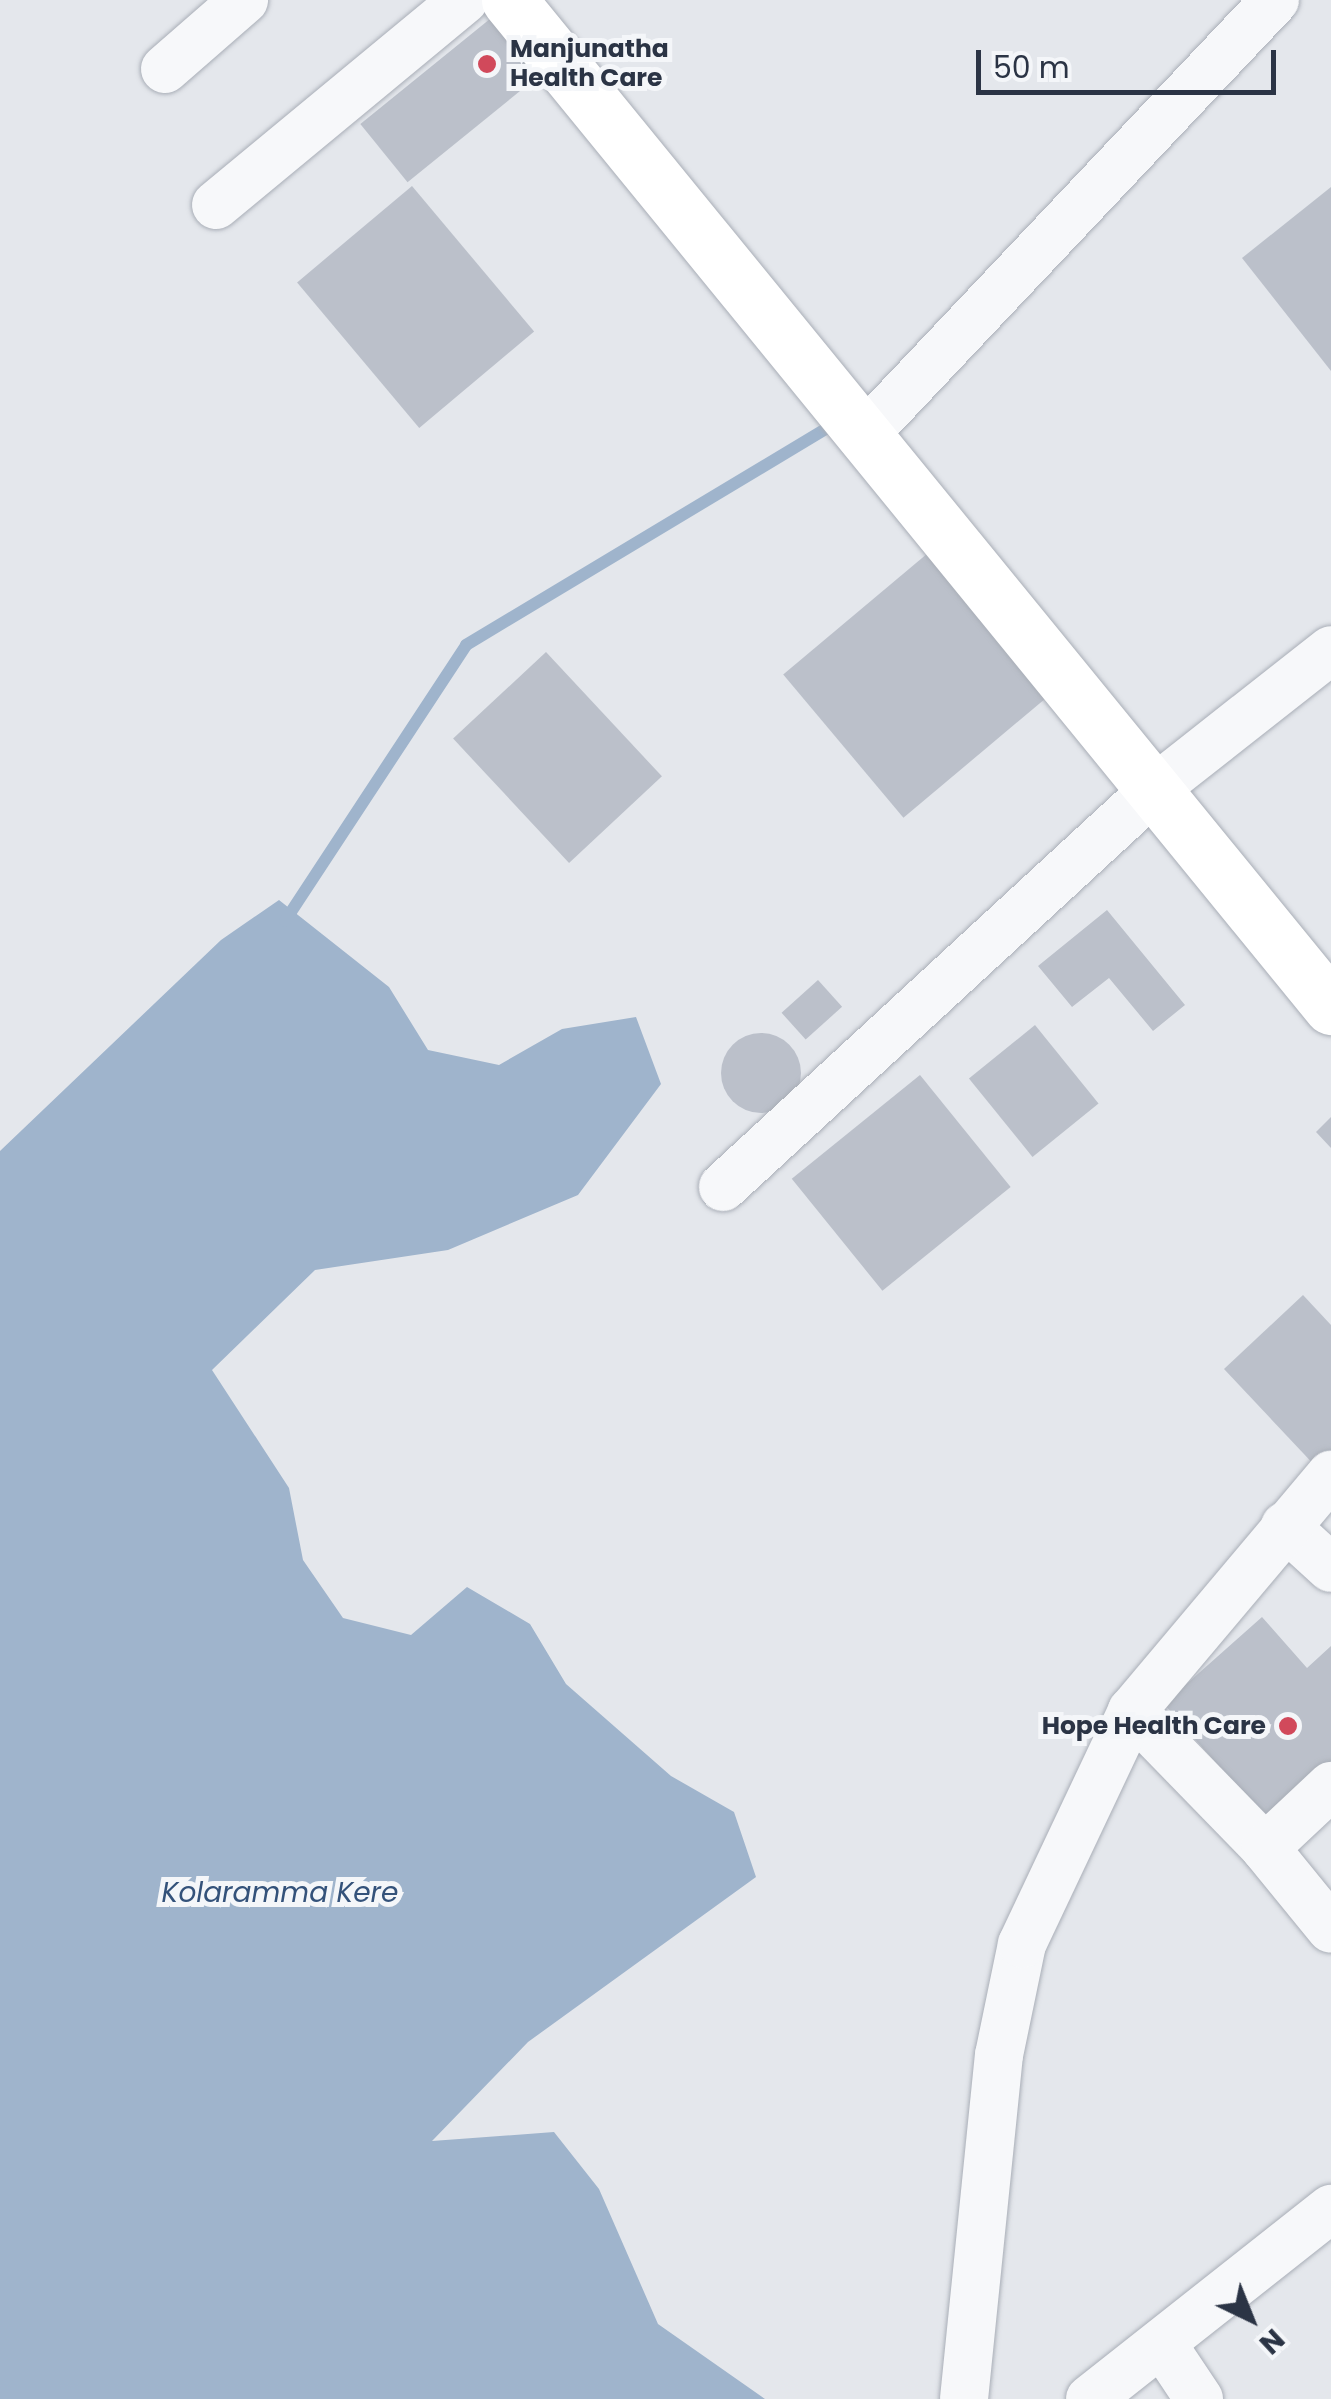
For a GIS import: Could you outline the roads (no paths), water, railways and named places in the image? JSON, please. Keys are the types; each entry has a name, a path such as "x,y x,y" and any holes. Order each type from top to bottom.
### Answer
{"main road":[{"path":"509,0 1157,788 1331,1007"}],"street":[{"path":"165,69 244,0"},
{"path":"216,204 464,0"},
{"path":"865,434 1275,0"},
{"path":"723,1187 1157,788 1331,650"},
{"path":"964,2399 999,2056 1022,1944 1132,1712 1331,1475"},
{"path":"1285,1526 1331,1568"},
{"path":"1132,1712 1264,1848 1331,1929"},
{"path":"1264,1848 1331,1786"},
{"path":"1090,2399 1331,2209"},
{"path":"1163,2345 1199,2399"}],"water":[{"name":"Kolaramma Kere","path":"279,900 389,987 428,1050 499,1065 562,1029 636,1017 661,1084 578,1195 448,1250 315,1270 212,1370 289,1488 303,1560 343,1618 411,1635 467,1587 530,1624 566,1684 671,1776 734,1812 756,1877 528,2042 432,2141 554,2132 599,2189 658,2324 765,2399 0,2399 0,1151 221,940"}],"waterway":[{"path":"285,921 466,645 832,425"}],"place":[{"name":"Manjunatha Health Care","path":"487,64"},
{"name":"Hope Health Care","path":"1288,1726"}]}
